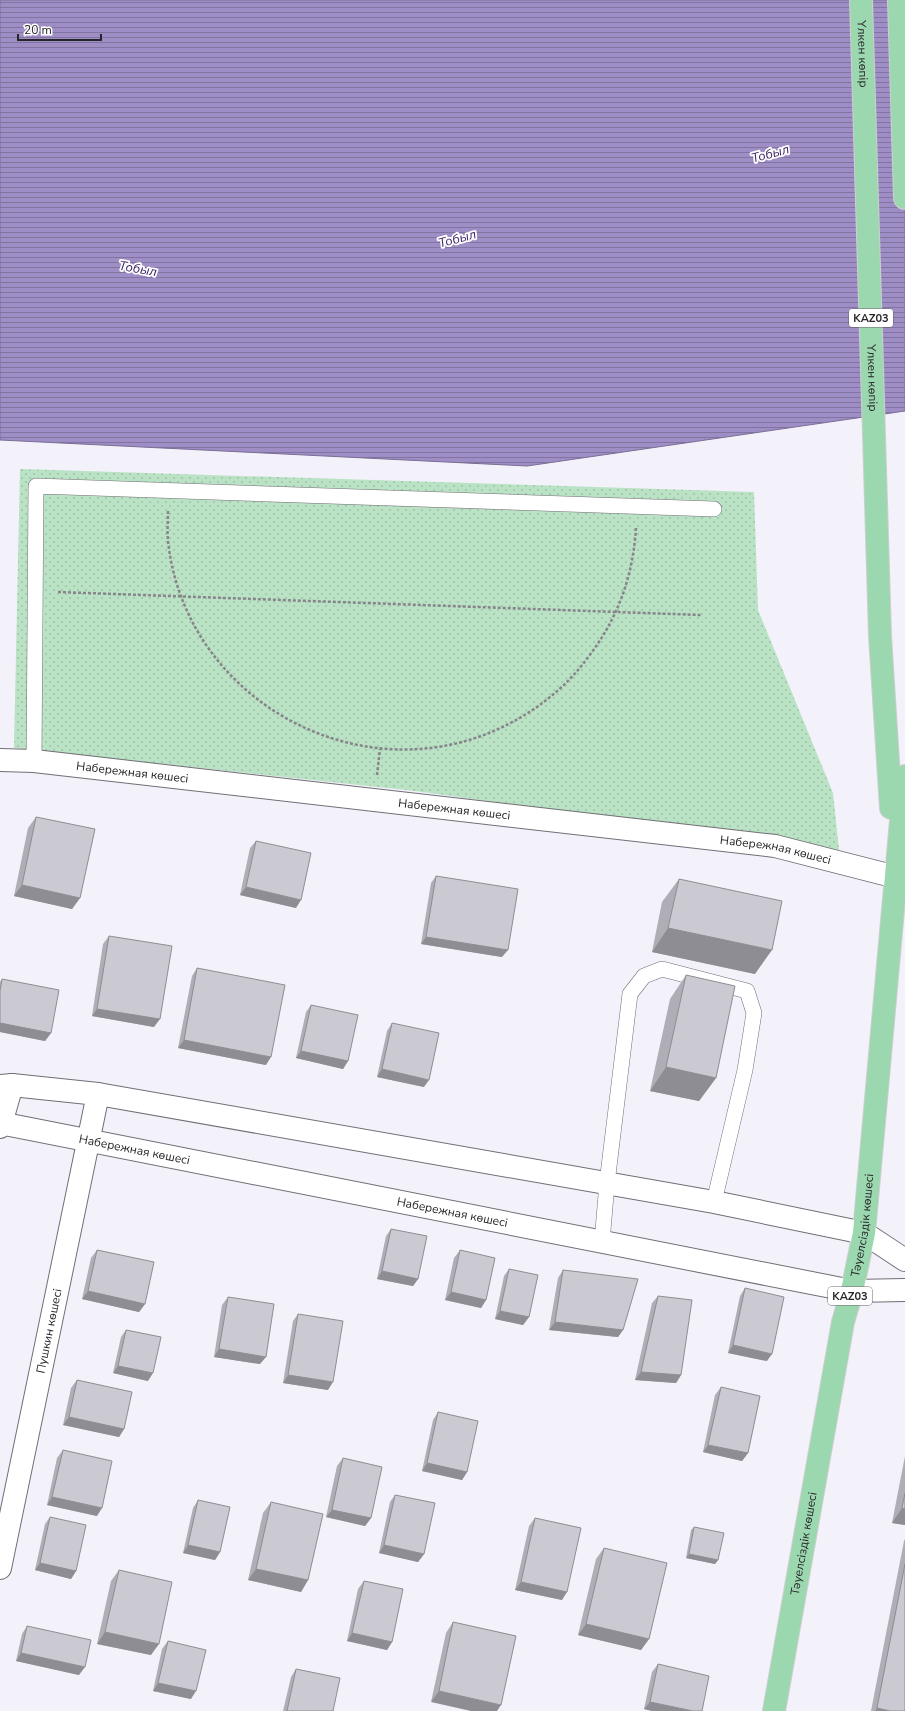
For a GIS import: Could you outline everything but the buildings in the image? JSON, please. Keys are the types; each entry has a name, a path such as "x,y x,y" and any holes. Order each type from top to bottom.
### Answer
{"main road":[{"name":"Үлкен көпір","path":"861,0 880,636 900,878"},
{"path":"899,0 905,198"},
{"name":"KАZ03","path":"900,878 905,776"},
{"name":"Тәуелсіздік көшесі","path":"774,1711 843,1322 852,1291 864,1233 900,878"}],"street":[{"name":"Набережная көшесі","path":"0,760 34,761 775,846 900,878"},
{"path":"0,1124 6,1086 98,1094 714,1202 864,1233 905,1260"},
{"name":"Пушкин көшесі","path":"0,1568 90,1140 98,1094"},
{"name":"Набережная көшесі","path":"0,1124 90,1140 852,1291 905,1290"}],"lane":[{"path":"34,761 36,486 714,509"},
{"path":"602,1242 607,1183 630,994 644,976 662,968 747,991 754,1013 745,1070 714,1202"}],"path":[{"path":"168,491 168,540 174,572 181,596 198,632 216,658 237,682 261,703 289,721 318,734 349,744 380,749 412,750 444,746 476,738 505,726 533,710 558,691 581,668 600,642 617,611 627,584 635,552 637,507"},
{"path":"35,591 700,615"}],"green space":[{"path":"20,469 754,492 758,610 833,793 839,850 415,791 14,748"}],"water":[{"name":"Тобыл","path":"0,0 905,0 905,411 527,466 0,440"}]}
